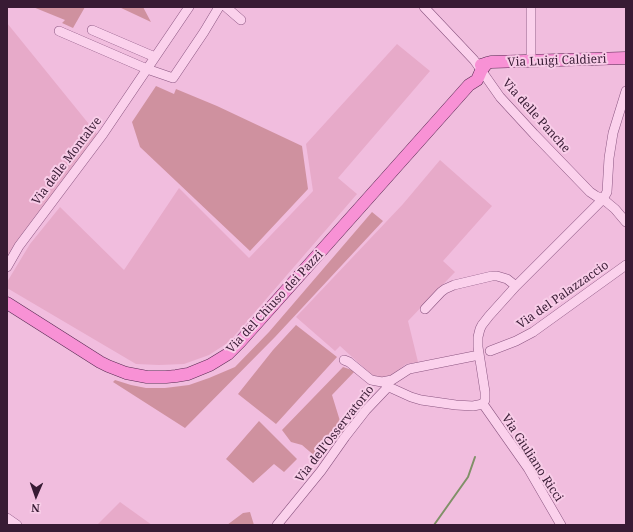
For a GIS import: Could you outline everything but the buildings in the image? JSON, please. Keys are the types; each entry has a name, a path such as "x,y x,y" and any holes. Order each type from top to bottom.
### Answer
{"main road":[{"name":"Via Luigi Caldieri","path":"482,66 531,61 626,58"},
{"name":"Via del Chiuso dei Pazzi","path":"7,303 100,362 120,371 141,376 166,377 188,374 205,367 228,354 240,342 469,85 473,70 482,66"}],"street":[{"name":"Via delle Montalve","path":"7,267 19,246 103,134 189,7"},
{"path":"59,31 147,69 173,78 219,7"},
{"path":"226,7 240,20"},
{"name":"Via delle Panche","path":"424,7 482,66 500,97 534,134 590,192 603,199 615,209 626,222"},
{"path":"531,7 531,61"},
{"path":"92,30 155,56"},
{"path":"483,404 485,400 485,392 479,355 478,337 480,329 489,316 516,286 603,199 607,192 609,158 613,133 626,91"},
{"name":"Via del Palazzaccio","path":"490,351 533,332 626,265"},
{"path":"425,309 441,292 454,285 497,276 507,279 516,286"},
{"path":"344,360 349,362 371,380 382,382 392,380 409,368 479,355"},
{"name":"Via dell'Osservatorio","path":"277,525 321,471 366,410 389,387 411,398 421,400 456,405 473,406 483,404"},
{"name":"Via Giuliano Ricci","path":"483,404 528,468 561,525"},
{"path":"7,518 17,525"}],"shaded area":[{"path":"33,7 85,7 73,28 62,23 65,20"},
{"path":"119,7 143,7 151,22"},
{"path":"7,23 97,134 7,260"},
{"path":"397,44 430,71 338,178 357,194 229,342 209,355 184,364 136,364 7,288 7,282 30,244 60,207 124,270 179,188 249,258 313,191 306,144"},
{"path":"156,86 174,94 176,89 217,106 302,146 308,189 250,251 140,147 132,122"},
{"path":"440,160 492,206 443,261 455,272 408,321 418,362 406,364 387,379 372,375 340,346 335,351 296,317 403,204"},
{"path":"372,212 383,221 275,337 185,428 113,382 115,380 146,388 165,388 189,385 235,367 269,332"},
{"path":"296,325 337,357 276,424 238,394 273,350"},
{"path":"343,367 355,371 332,395 344,434 339,442 331,437 316,457 302,445 291,442 282,430"},
{"path":"259,421 297,459 284,472 274,464 253,483 226,459"},
{"path":"120,502 152,525 97,525"},
{"path":"250,512 254,525 227,525 243,513"}],"waterway":[{"path":"434,525 468,477 475,457"}]}
